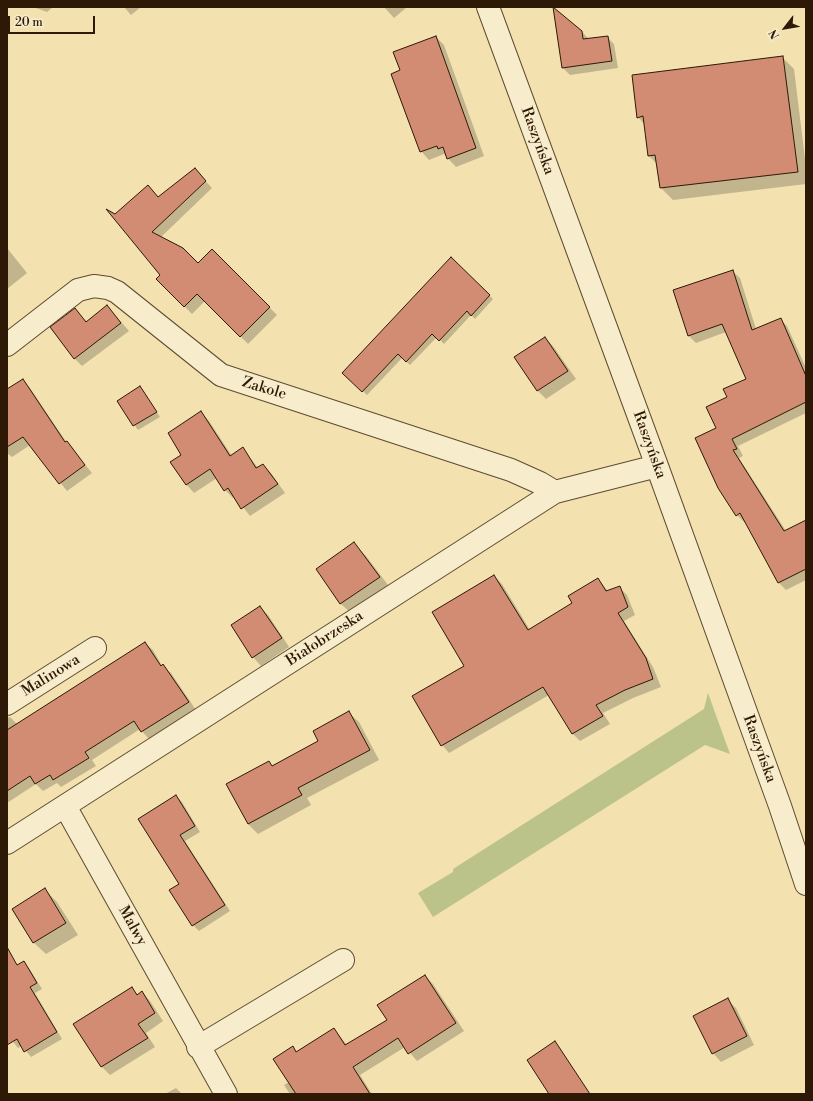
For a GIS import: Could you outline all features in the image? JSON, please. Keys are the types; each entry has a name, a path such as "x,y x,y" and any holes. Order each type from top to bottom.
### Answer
{"street":[{"name":"Raszyńska","path":"488,7 657,466 777,799 806,884"},
{"name":"Zakole","path":"7,345 78,290 94,286 108,288 117,292 221,375 511,470 540,483 555,492"},
{"name":"Białobrzeska","path":"7,843 555,492 657,466"},
{"name":"Malinowa","path":"7,704 95,648"},
{"name":"Malwy","path":"65,806 198,1047 226,1094"},
{"path":"198,1047 343,960"}],"green space":[{"path":"708,693 730,754 705,745 433,917 418,893 453,872 453,869 704,709"}],"building":[{"path":"553,7 582,31 583,39 608,36 612,61 562,68"},
{"path":"436,36 476,148 447,159 443,147 438,149 437,146 420,152 391,74 400,70 393,52"},
{"path":"783,56 798,172 660,188 655,155 648,156 643,116 637,118 632,75"},
{"path":"195,168 206,181 152,232 183,248 198,263 212,249 270,307 240,337 197,294 184,307 156,279 160,275 106,209 115,214 148,185 158,197"},
{"path":"451,257 490,295 471,316 467,311 439,341 432,334 406,362 398,354 362,392 342,373"},
{"path":"733,270 752,330 781,318 806,376 806,402 732,439 737,449 733,450 784,531 806,520 806,569 778,583 740,513 736,516 718,488 695,438 716,428 706,407 727,397 723,389 746,379 722,324 688,336 673,290"},
{"path":"107,305 121,323 74,359 50,327 75,308 86,322"},
{"path":"545,337 568,371 537,391 514,357"},
{"path":"23,379 65,442 67,441 85,465 59,484 23,437 7,447 7,389"},
{"path":"140,386 157,412 133,426 117,401"},
{"path":"201,411 230,456 243,447 256,468 263,464 278,484 241,509 228,488 224,491 210,469 186,485 170,462 181,455 168,433"},
{"path":"354,542 380,577 340,604 316,569"},
{"path":"494,575 528,630 572,603 568,596 598,578 606,591 620,586 628,607 618,613 646,658 653,679 625,690 596,705 603,716 572,734 543,687 441,746 412,696 464,666 432,612"},
{"path":"260,606 282,638 252,658 231,625"},
{"path":"145,642 161,666 163,664 189,702 141,732 134,721 85,752 89,758 53,780 50,775 35,784 30,776 7,791 7,730"},
{"path":"349,711 370,750 298,788 302,795 248,824 226,784 269,761 272,766 318,741 313,731"},
{"path":"176,795 195,826 180,835 225,905 192,926 169,890 179,884 138,819"},
{"path":"45,888 66,923 33,943 12,909"},
{"path":"7,947 17,965 24,961 37,983 30,987 57,1032 24,1052 17,1039 7,1045"},
{"path":"425,975 456,1023 408,1054 398,1038 353,1067 370,1094 296,1094 273,1059 293,1046 296,1052 334,1028 345,1045 387,1020 377,1005"},
{"path":"132,987 137,995 142,991 155,1013 138,1024 148,1038 101,1067 73,1024"},
{"path":"728,998 747,1036 712,1054 693,1016"},
{"path":"555,1041 590,1094 549,1094 527,1060"}]}
